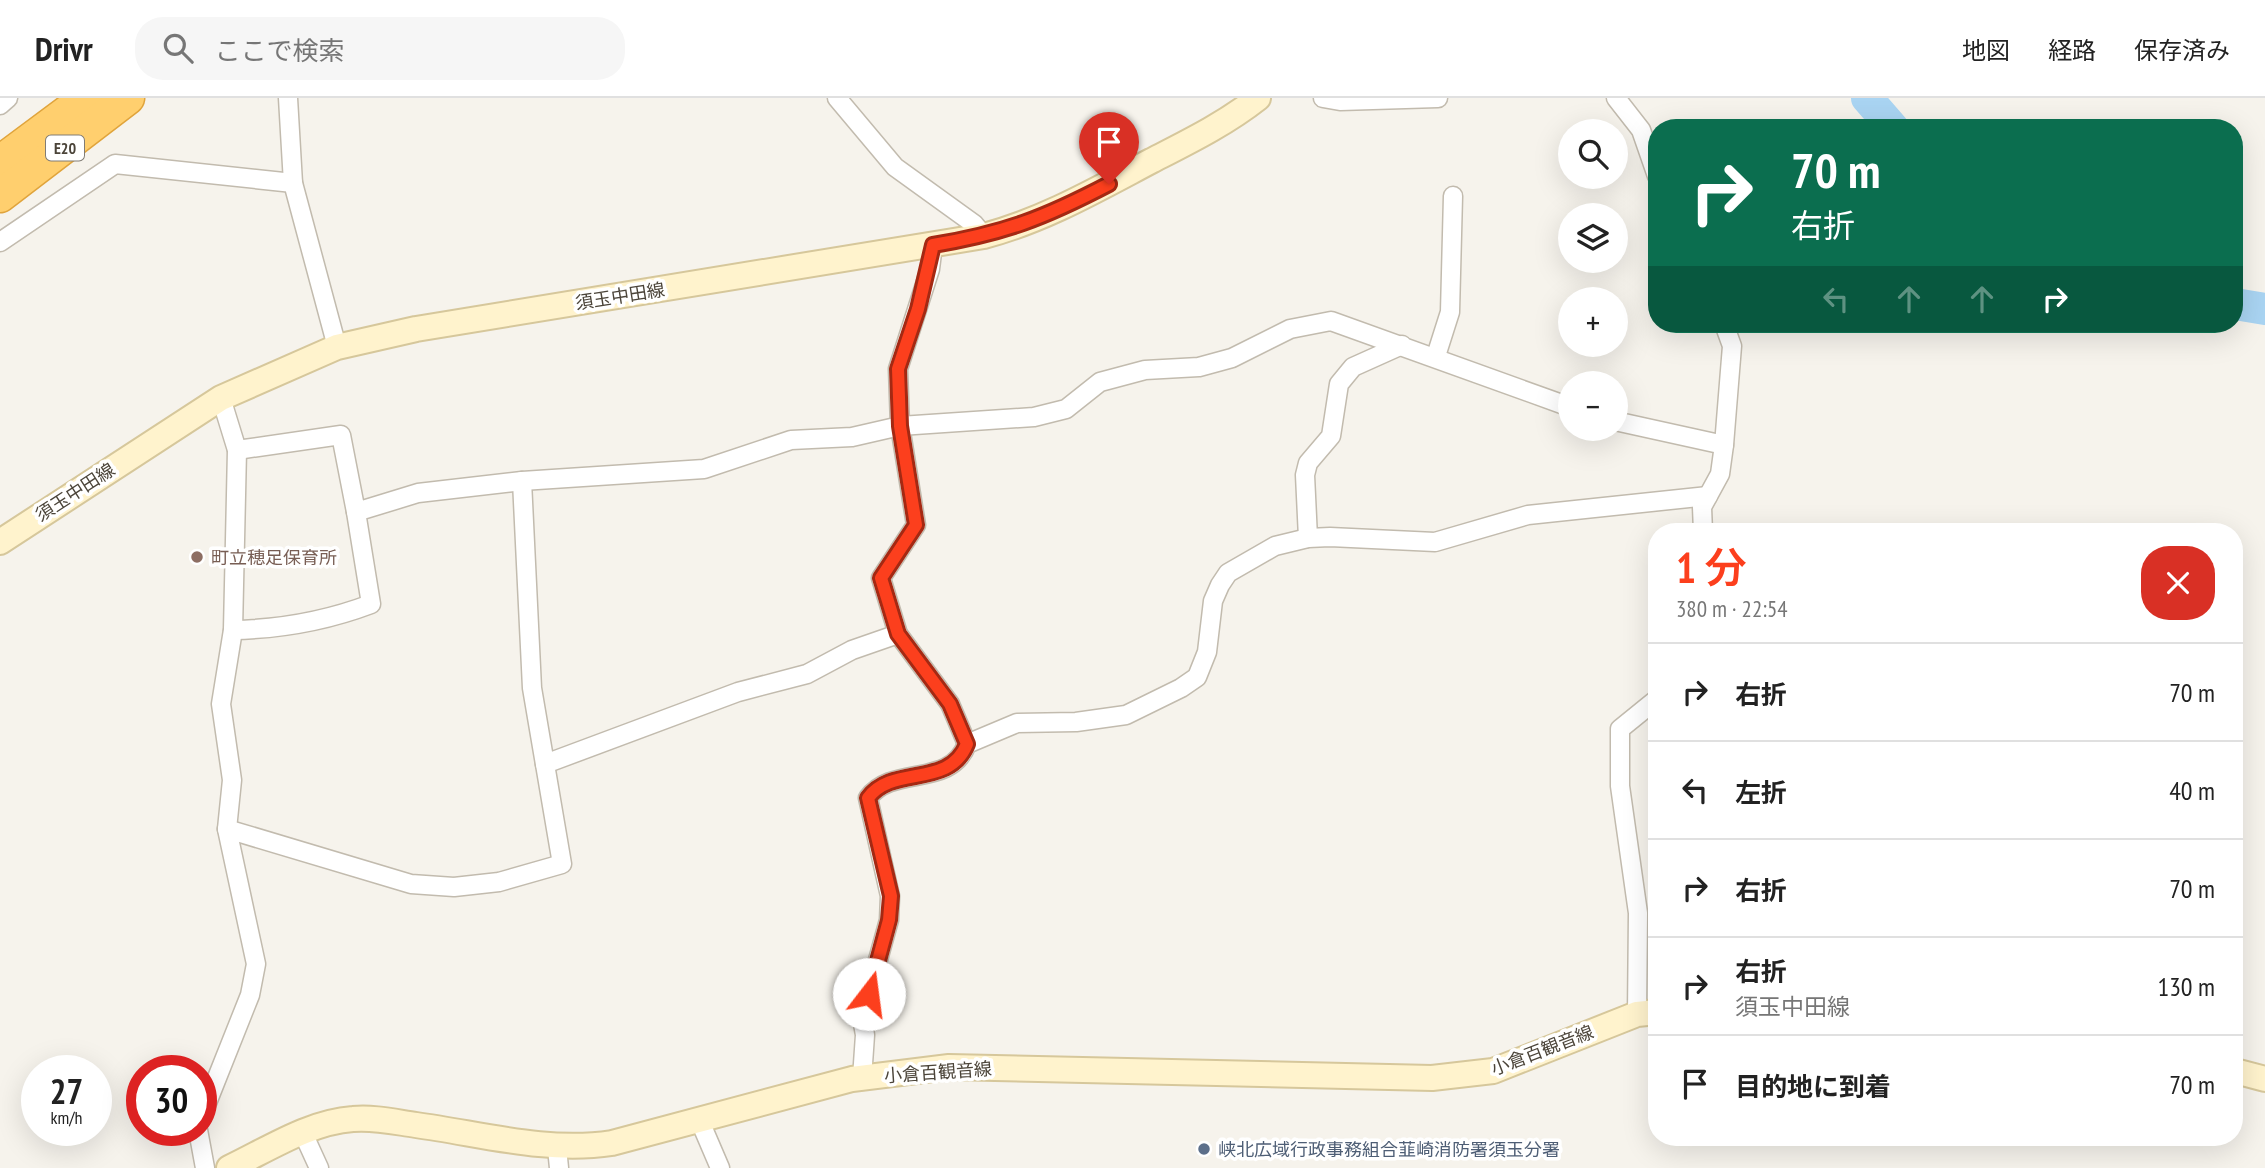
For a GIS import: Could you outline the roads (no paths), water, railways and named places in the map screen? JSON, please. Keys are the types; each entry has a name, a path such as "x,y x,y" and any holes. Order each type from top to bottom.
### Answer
{"highway":[{"name":"E20","path":"0,162 86,98"},
{"name":"E20","path":"0,196 128,98"}],"main road":[{"name":"須玉中田線","path":"0,542 221,398 337,347 416,329 984,236 1027,224 1063,208 1224,122 1258,98"},
{"name":"小倉百観音線","path":"229,1168 303,1133 326,1124 352,1119 378,1119 558,1158 862,1078 949,1067 1432,1078 1493,1072 1647,1013"},
{"path":"2243,1073 2265,1079"}],"street":[{"path":"0,105 8,98"},
{"path":"288,98 293,183 337,347"},
{"path":"837,98 895,167 974,224 984,236"},
{"path":"1323,98 1340,101 1438,98"},
{"path":"1616,98 1641,130 1648,150"},
{"path":"0,242 115,164 293,183"},
{"path":"1436,356 1450,312 1452,196"},
{"path":"933,245 930,269 913,330 898,369 900,426 916,525 881,578 898,634 950,704 967,744"},
{"path":"356,512 418,493 522,481 704,469 791,440 852,437 900,426 1054,413 1066,409 1100,382 1145,370 1199,367 1232,358 1290,329 1331,321 1436,356 1558,403"},
{"path":"1703,523 1702,507 1720,474 1724,445 1732,346 1727,333"},
{"path":"1308,538 1305,475 1308,463 1331,436 1339,384 1353,367 1402,345"},
{"path":"217,1077 255,981 256,949 242,903 227,829 232,780 221,704 233,629 237,450 221,398"},
{"path":"1628,424 1724,445"},
{"path":"233,629 271,629 332,618 372,604 341,435 237,450"},
{"path":"227,829 411,884 454,887 499,882 562,864 532,688 522,481"},
{"path":"862,1078 865,1035 862,1018 889,920 891,896 868,798 877,785 946,769 961,758 967,744 1017,723 1076,722 1126,715 1181,688 1197,677 1207,652 1213,601 1228,573 1275,546 1308,538 1435,542 1528,515 1708,496"},
{"path":"545,764 738,692 807,674 852,650 898,634"},
{"path":"1647,1013 1639,913 1620,786 1620,729 1648,706"},
{"path":"699,1119 720,1168"},
{"path":"303,1133 319,1168"},
{"path":"201,1146 205,1168"}],"waterway":[{"path":"1867,98 1885,119"},
{"path":"2243,305 2265,309"}],"place":[{"name":"町立穂足保育所","path":"197,557"},
{"name":"峡北広域行政事務組合韮崎消防署須玉分署","path":"1204,1149"}]}
